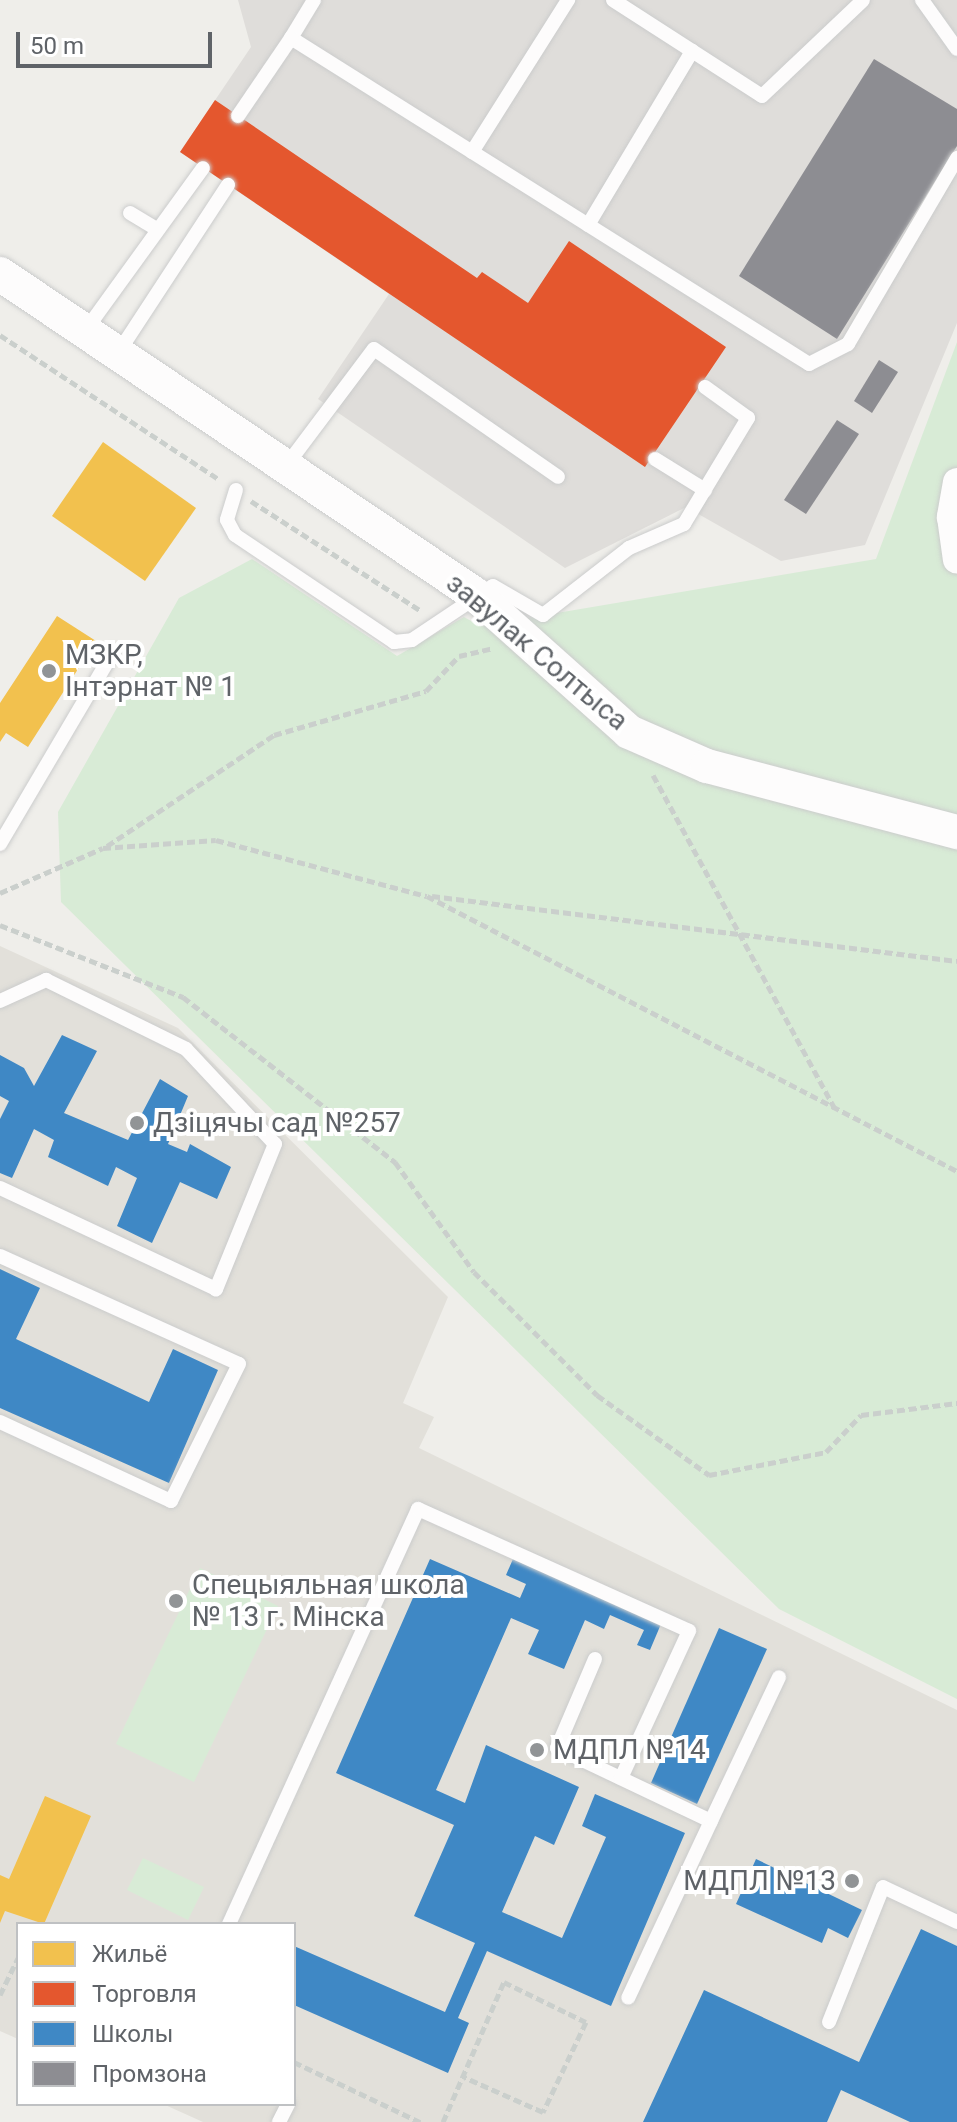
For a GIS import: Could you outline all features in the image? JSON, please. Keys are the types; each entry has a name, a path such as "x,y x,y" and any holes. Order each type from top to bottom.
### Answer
{"street":[{"name":"завулак Солтыса","path":"0,274 476,595 629,732 707,766 957,832"},
{"path":"957,482 951,517 957,560"}],"lane":[{"path":"238,116 314,0"},
{"path":"472,152 568,0"},
{"path":"613,0 762,96 863,0"},
{"path":"922,0 957,49"},
{"path":"291,38 809,364 848,344 957,158"},
{"path":"588,225 692,51"},
{"path":"85,331 203,168"},
{"path":"117,354 228,185"},
{"path":"130,213 157,229"},
{"path":"286,467 374,349 558,477"},
{"path":"236,490 227,520 235,535 394,642 412,640 493,586 543,615 629,548 684,524 748,418 705,387"},
{"path":"655,459 705,490"},
{"path":"0,844 113,652"},
{"path":"0,1001 46,980 186,1049 275,1144 216,1289 0,1188"},
{"path":"0,1256 239,1364 171,1501 0,1422"},
{"path":"230,1922 418,1509 689,1631 621,1778"},
{"path":"595,1659 557,1748 711,1821"},
{"path":"628,1998 779,1677"},
{"path":"829,2022 883,1887 957,1922"}],"path":[{"path":"0,893 103,848 274,735 426,691 459,656 525,640"},
{"path":"629,732 838,1113"},
{"path":"103,848 216,840 427,896 957,961"},
{"path":"427,896 838,1113 957,1171"},
{"path":"0,925 183,997 395,1162 474,1272 597,1395 709,1475 826,1452 861,1415 957,1403"},
{"path":"0,1995 16,1962"},
{"path":"443,2122 504,1982 586,2022 543,2112 464,2077"},
{"path":"296,2063 420,2122"}],"shaded area":[{"path":"238,0 957,0 957,323 865,545 781,561 686,507 565,568 318,399 389,294 180,152 251,47"},
{"path":"0,946 178,1028 448,1297 403,1403 434,1417 419,1448 957,1710 957,2122 203,2122 167,2106 296,2106 296,1922 16,1922 16,2038 0,2031"}],"green space":[{"path":"957,342 957,1699 779,1609 61,902 58,812 179,598 252,559 397,656 464,617 480,626 876,559"},
{"path":"200,1568 278,1606 194,1782 116,1744"},
{"path":"143,1858 204,1887 188,1920 127,1890"}],"building: Жильё":[{"path":"103,442 196,508 145,581 52,516"},
{"name":"МЗКР, Інтэрнат № 1","path":"57,616 96,641 28,747 6,733 0,742 0,703"},
{"path":"45,1796 91,1816 45,1922 5,1911 0,1923 0,1875 9,1879"}],"building: Торговля":[{"path":"215,100 477,278 482,272 528,303 569,241 726,347 645,467 180,152"}],"building: Школы":[{"path":"62,1035 97,1051 64,1113 128,1140 160,1079 188,1096 168,1144 187,1152 190,1144 231,1167 217,1199 180,1182 152,1243 117,1226 137,1178 116,1167 108,1186 48,1157 54,1140 34,1129 12,1178 0,1173 0,1119 9,1101 0,1096 0,1055 24,1068 34,1086"},
{"path":"0,1269 40,1288 16,1339 149,1402 173,1349 218,1370 169,1483 0,1408"},
{"path":"430,1559 520,1598 526,1584 506,1575 513,1559 661,1624 650,1650 637,1645 644,1630 610,1615 604,1629 585,1620 564,1669 528,1654 539,1630 511,1618 436,1790 465,1803 486,1745 579,1787 554,1845 535,1836 502,1912 562,1938 606,1837 582,1826 595,1794 685,1833 611,2006 487,1951 458,2018 469,2023 448,2073 296,2006 296,1947 445,2012 475,1943 414,1916 454,1825 336,1773"},
{"path":"719,1628 767,1649 697,1804 651,1783"},
{"path":"756,1859 862,1910 848,1938 828,1928 822,1943 736,1904"},
{"path":"921,1929 957,1946 957,2122 910,2122 841,2090 827,2122 643,2122 704,1990 859,2062"}],"building: Промзона":[{"path":"874,59 957,109 957,146 837,339 739,276"},
{"path":"879,360 898,372 872,413 854,401"},
{"path":"837,420 859,434 806,514 784,500"}],"place":[{"name":"МЗКР, Інтэрнат № 1","path":"49,671"},
{"name":"Дзіцячы сад №257","path":"137,1123"},
{"name":"Спецыяльная школа № 13 г. Мінска","path":"176,1601"},
{"name":"МДПЛ №14","path":"537,1750"},
{"name":"МДПЛ №13","path":"852,1881"}]}
